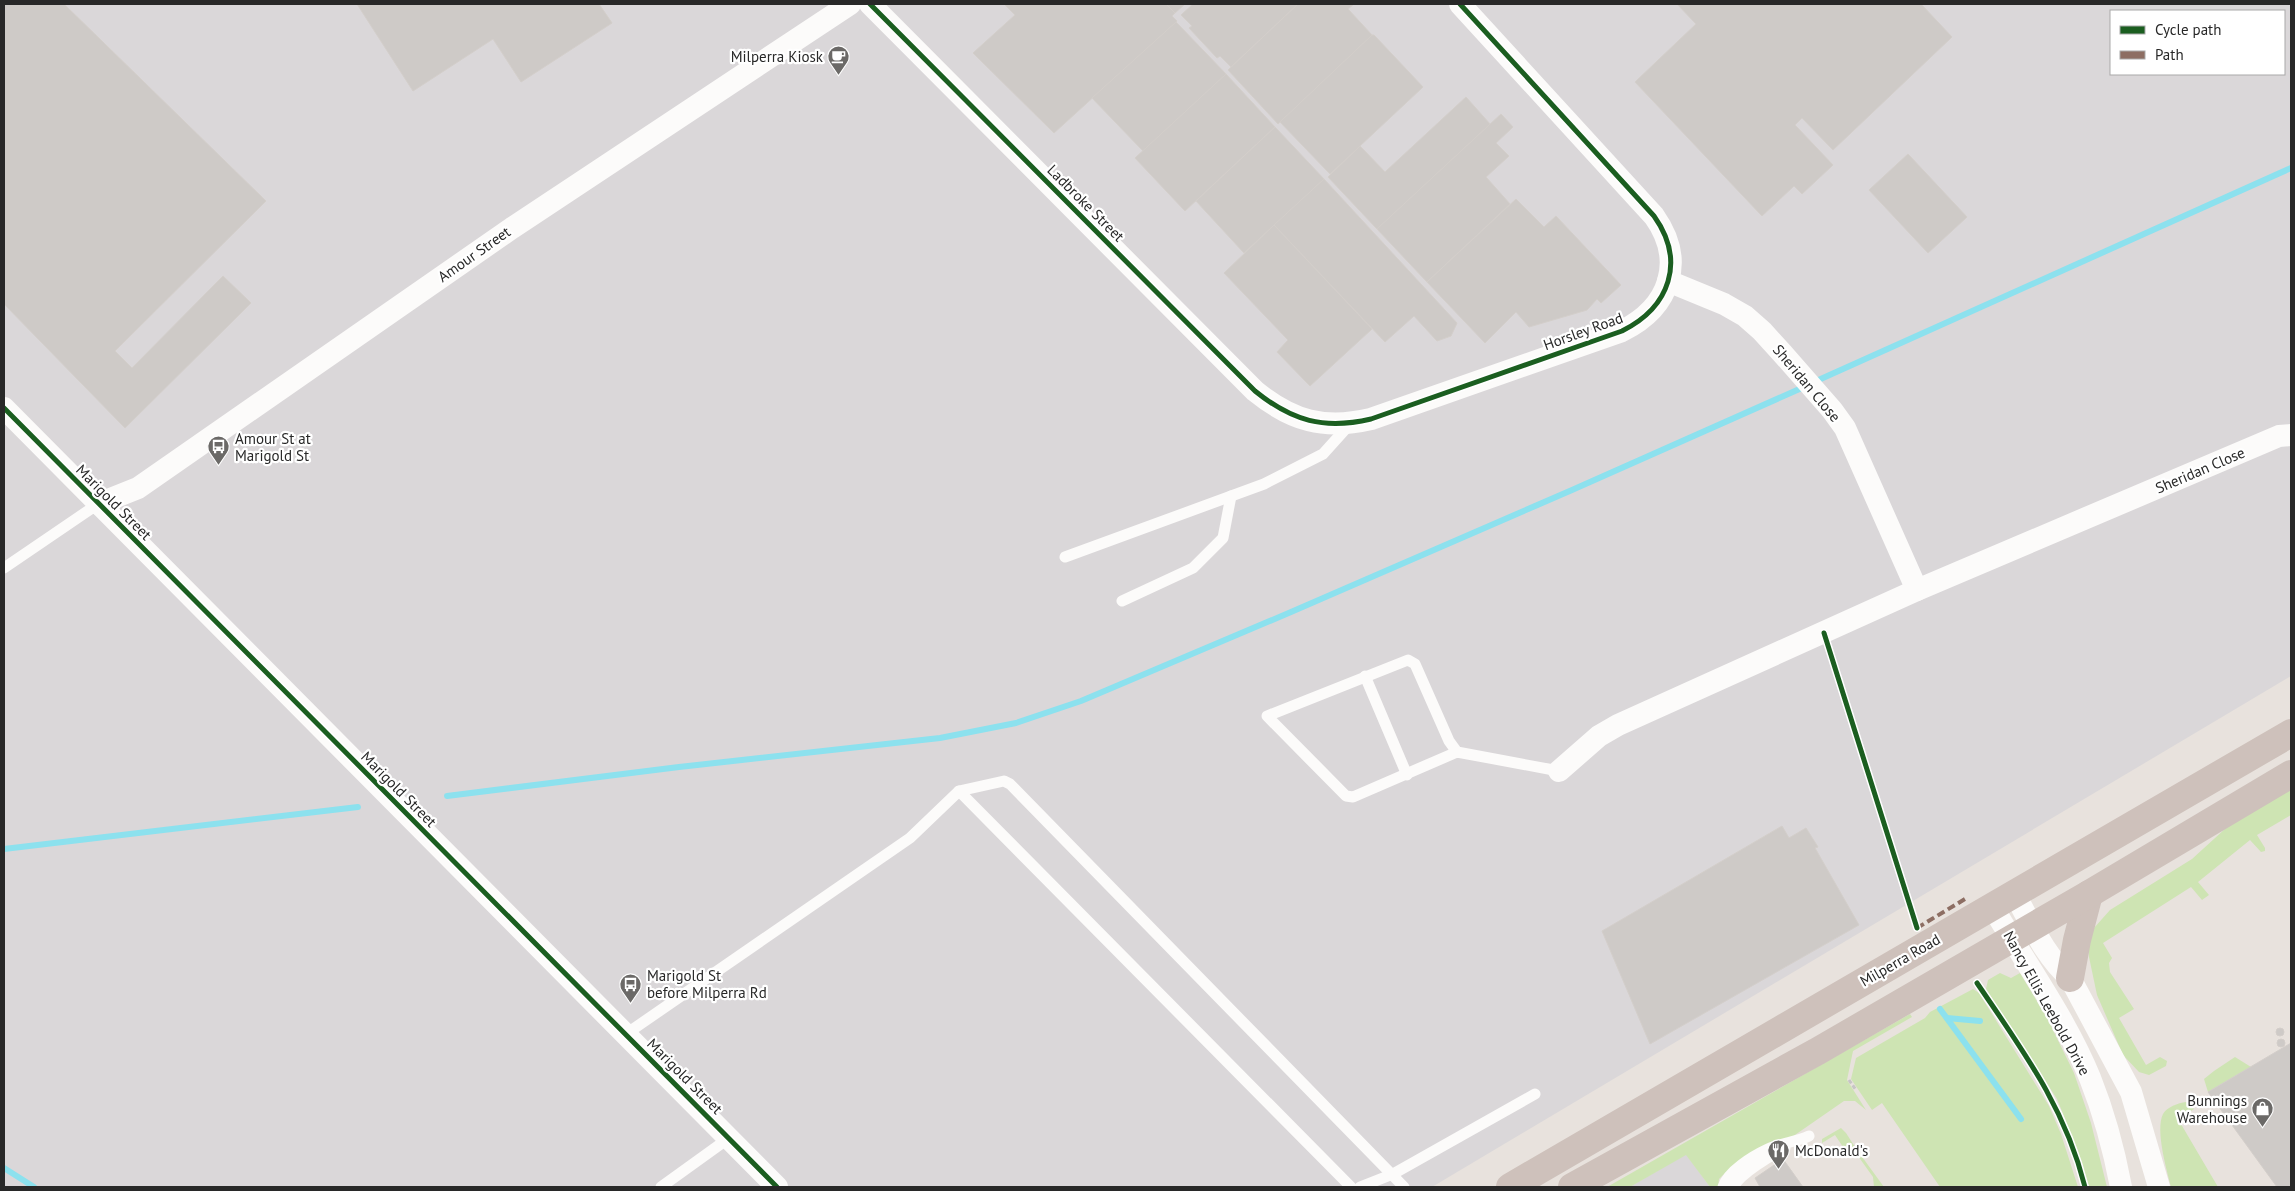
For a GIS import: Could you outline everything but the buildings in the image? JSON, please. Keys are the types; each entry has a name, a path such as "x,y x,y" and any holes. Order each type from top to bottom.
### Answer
{"highway":[{"name":"Milperra Road","path":"1510,1187 2291,733"},
{"path":"1572,1187 1818,1051 2090,894 2291,774"},
{"path":"2070,978 2077,940 2090,894"}],"street":[{"name":"Amour Street","path":"98,504 138,488 512,228 850,4"},
{"name":"Ladbroke Street","path":"870,4 1238,374 1271,404 1288,414"},
{"name":"Horsley Road","path":"1288,414 1307,421 1350,424 1397,411 1622,331 1651,312 1664,292 1672,260 1671,249 1662,227 1460,4"},
{"name":"Sheridan Close","path":"1668,281 1724,304 1745,316 1762,331 1832,410 1849,436 1917,590"},
{"name":"Marigold Street","path":"4,408 777,1187"},
{"name":"Sheridan Close","path":"1559,771 1592,741 1618,724 1917,590 2279,436 2291,435"},
{"name":"Nancy Ellis Leebold Drive","path":"2003,900 2022,932 2063,1025 2089,1077 2108,1130 2121,1187"},
{"name":"Nancy Ellis Leebold Drive","path":"2022,932 2070,978 2131,1092 2159,1187"}],"lane":[{"path":"1065,557 1264,484 1323,454 1350,424"},
{"path":"1122,601 1194,568 1223,538 1230,496"},
{"path":"4,568 98,504"},
{"path":"1457,752 1449,741 1415,664 1408,660 1267,716 1346,796 1353,796 1407,775 1457,752 1559,771"},
{"path":"1365,676 1407,775"},
{"path":"626,1034 910,838 959,791 1004,781 1010,784 1404,1187"},
{"path":"959,791 1351,1187"},
{"path":"1360,1187 1393,1174 1535,1094"},
{"path":"1733,1187 1736,1181 1746,1173 1777,1152 1809,1136"},
{"path":"661,1187 729,1138"},
{"path":"1723,1187 1730,1174 1767,1149 1796,1142"}],"path":[{"path":"1849,1080 1856,1090"}],"shaded area":[{"path":"4,4 2291,4 2291,676 1432,1187 4,1187"},
{"path":"1686,1154 1710,1187 1630,1187"}],"green space":[{"path":"2291,789 2291,815 2257,835 2265,851 2261,852 2250,840 2198,882 2209,895 2202,900 2191,887 2103,943 2112,958 2109,963 2110,972 2134,1009 2119,1018 2146,1065 2160,1057 2167,1061 2166,1066 2149,1075 2139,1072 2123,1055 2097,995 2088,945 2094,928 2110,910 2192,859 2226,828"},
{"path":"2000,973 2011,978 2020,973 2047,1018 2074,1073 2091,1123 2107,1187 2089,1187 2078,1151 2057,1099 1986,989 1988,980"},
{"path":"1973,989 1979,993 2049,1106 2061,1134 2078,1187 1940,1187 1882,1103 1872,1110 1851,1079 1856,1058 1925,1018 1930,1012"},
{"path":"1910,1014 1912,1017 1853,1051 1847,1080 1866,1110 1855,1101 1844,1101 1792,1137 1765,1145 1723,1175 1719,1179 1718,1187 1710,1187 1686,1155 1630,1187 1607,1187"},
{"path":"2235,1057 2251,1067 2208,1092 2204,1079"},
{"path":"2186,1102 2194,1109 2178,1119 2218,1187 2171,1187 2162,1150 2161,1121 2167,1109 2176,1104"},
{"path":"1841,1128 1855,1147 1847,1153 1835,1135 1822,1143 1822,1139"},
{"path":"1860,1154 1884,1187 1874,1187 1873,1177 1858,1156"}],"waterway":[{"path":"1814,382 2291,168"},
{"path":"447,796 679,767 940,738 1016,723 1081,701 1291,612 1804,387"},
{"path":"4,849 358,807"},
{"path":"1940,1009 2021,1119"},
{"path":"1947,1018 1980,1021"},
{"path":"4,1168 34,1187"}],"marked path":[{"path":"1917,928 1965,899"}],"cycle path":[{"path":"870,4 1255,391 1282,410 1323,423 1354,422 1371,419 1622,331 1652,309 1662,296 1668,281 1671,266 1669,250 1664,233 1654,216 1460,4"},
{"path":"4,408 777,1187"},
{"path":"1824,633 1917,928"},
{"path":"1977,983 2041,1080 2066,1131 2077,1158 2085,1187"}],"place":[{"name":"Milperra Kiosk","path":"839,75"},
{"name":"Amour St at Marigold St","path":"219,466"},
{"name":"Marigold St before Milperra Rd","path":"631,1003"},
{"name":"Bunnings Warehouse","path":"2263,1128"},
{"name":"McDonald's","path":"1779,1169"}]}
